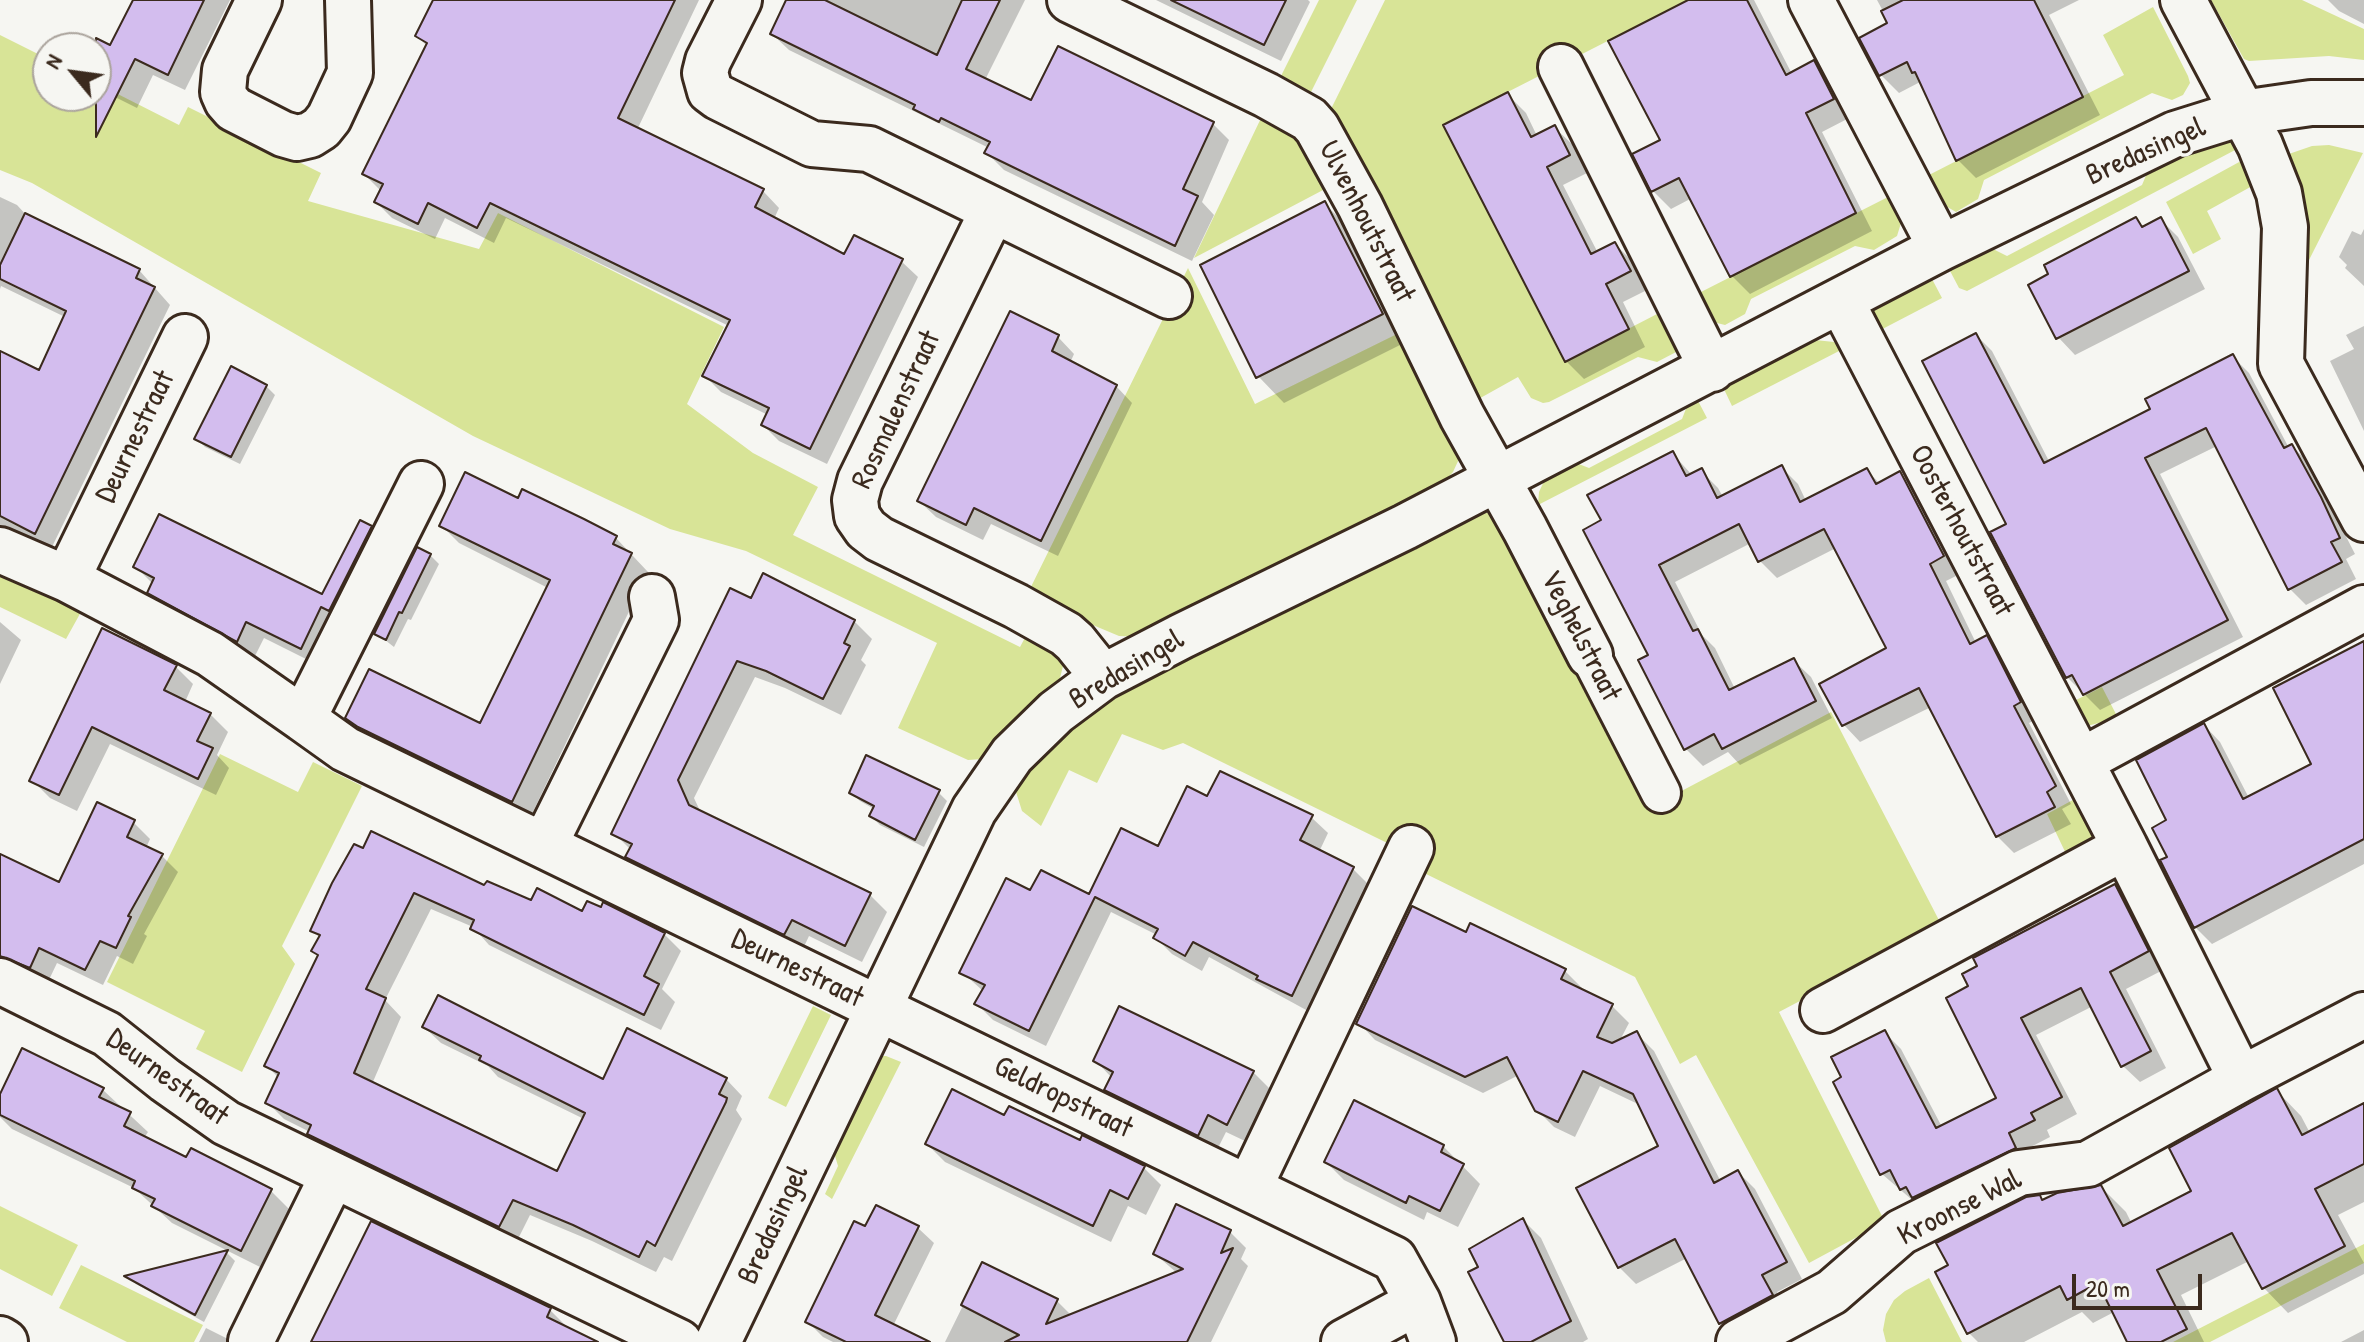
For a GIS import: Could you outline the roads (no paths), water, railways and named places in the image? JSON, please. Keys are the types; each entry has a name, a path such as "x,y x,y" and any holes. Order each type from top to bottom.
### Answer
{"street":[{"path":"259,0 225,70 223,92 234,109 297,138 321,128 329,118 350,73 348,0"},
{"path":"739,0 708,61 705,73 710,91 812,144 869,149 1169,296"},
{"name":"Ulvenhoutstraat","path":"1070,0 1309,119 1360,206 1462,416 1498,480"},
{"path":"1811,0 1941,248"},
{"path":"2183,0 2260,145 2279,193 2285,227 2281,364 2364,519"},
{"path":"1561,67 1712,369"},
{"name":"Bredasingel","path":"718,1342 974,810 1012,755 1056,712 1103,677 1498,480 1941,248 2175,134 2242,113 2311,103 2364,103"},
{"name":"Rosmalenstraat","path":"993,210 860,481 855,500 857,516 866,529 879,539 1066,634 1103,677"},
{"name":"Oosterhoutstraat","path":"1841,301 2081,761 2241,1079"},
{"name":"Deurnestraat","path":"67,579 185,337"},
{"name":"Veghelstraat","path":"1498,480 1661,793"},
{"path":"303,719 421,484"},
{"name":"Deurnestraat","path":"0,550 67,579 210,654 345,749 877,1008"},
{"path":"545,844 656,620 652,597"},
{"path":"2081,761 2364,608"},
{"path":"1823,1010 2125,847"},
{"path":"1249,1188 1411,848"},
{"name":"Deurnestraat","path":"0,981 107,1034 226,1123 679,1342"},
{"name":"Geldropstraat","path":"877,1008 1394,1259 1426,1322 1344,1342"},
{"name":"Kroonse Wal","path":"1739,1342 1832,1292 1901,1232 2019,1173 2088,1164 2364,1015"},
{"path":"251,1341 333,1175"}]}
